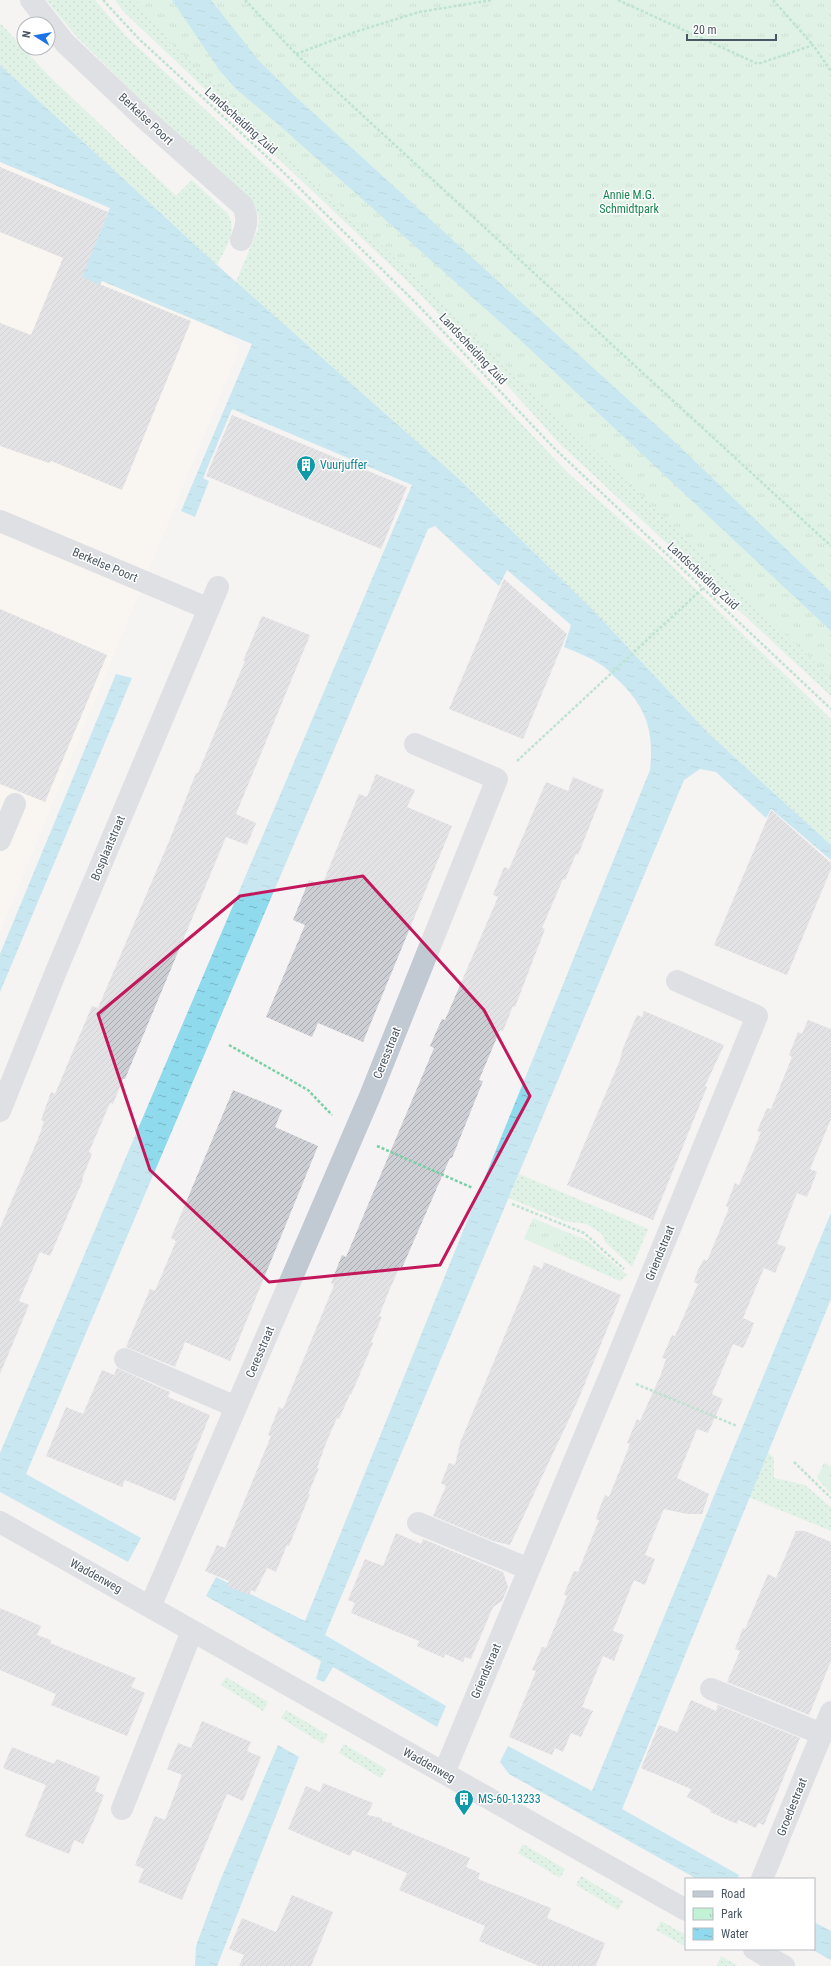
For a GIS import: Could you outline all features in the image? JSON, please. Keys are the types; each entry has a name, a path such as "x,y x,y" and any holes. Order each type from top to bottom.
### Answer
{"street":[{"name":"Berkelse Poort","path":"31,0 65,43 144,118 243,206 247,223 241,240"},
{"name":"Berkelse Poort","path":"0,521 209,609"},
{"name":"Bosplaatstraat","path":"0,1111 60,962 218,587"},
{"path":"415,744 497,779"},
{"name":"Ceresstraat","path":"150,1607 370,1096 497,779"},
{"path":"0,840 15,804"},
{"name":"Griendstraat","path":"444,1773 611,1373 757,1016 677,981"},
{"path":"125,1359 236,1408"},
{"name":"Waddenweg","path":"0,1522 685,1909"},
{"path":"418,1523 529,1569"},
{"path":"122,1809 192,1631"},
{"path":"711,1688 822,1734"},
{"name":"Groedestraat","path":"762,1878 831,1712"},
{"path":"756,1950 784,1966"}],"path":[{"name":"Landscheiding Zuid","path":"103,0 139,39 278,167 417,304 553,447 831,709"},
{"path":"245,0 296,54 831,546"},
{"path":"296,54 355,32 419,12 492,0"},
{"path":"618,0 758,64 813,45"},
{"path":"773,0 813,45 831,71"},
{"path":"497,779 604,682 703,588"},
{"path":"512,1204 584,1233 645,1289"},
{"path":"611,1373 737,1426"},
{"path":"794,1462 831,1498"}],"highlighted area":[{"path":"363,876 484,1010 530,1096 440,1265 269,1282 150,1170 98,1014 240,896"}],"shaded area":[{"path":"0,129 240,348 0,932"}],"green space":[{"path":"46,0 95,0 126,36 307,204 457,356 568,473 668,562 831,719 831,845 708,733 594,611 458,478 236,282 258,229 259,219 256,209 77,37"},
{"path":"115,0 172,0 831,631 831,696 558,442 500,377 406,280 124,12"},
{"name":"Annie M.G. Schmidtpark","path":"136,0 831,0 831,678 168,40"},
{"path":"0,23 16,40 16,56 31,56 49,76 176,196 192,180 228,214 231,221 231,234 227,247 217,265 0,65"},
{"path":"519,1174 648,1229 632,1267 605,1242 602,1234 587,1224 564,1221 509,1198"},
{"path":"533,1218 566,1232 557,1253 524,1239"},
{"path":"566,1232 587,1240 627,1275 620,1281 557,1253"},
{"path":"767,1452 774,1458 774,1478 805,1485 831,1507 831,1531 749,1497"},
{"path":"824,1463 831,1466 831,1494 817,1478"},
{"path":"226,1677 268,1702 263,1711 221,1685"},
{"path":"286,1710 328,1735 323,1744 281,1718"},
{"path":"344,1744 386,1769 381,1778 339,1753"},
{"path":"523,1844 565,1869 560,1878 518,1853"},
{"path":"581,1876 623,1901 618,1910 576,1885"},
{"path":"661,1921 685,1934 685,1946 656,1930"},
{"path":"721,1956 738,1966 717,1966"}],"water":[{"path":"172,0 211,0 260,62 298,99 679,446 831,592 831,631 516,336 279,125 236,89 220,71"},
{"path":"0,65 217,265 458,478 594,611 708,733 831,845 831,860 771,809 766,818 716,772 700,769 684,780 325,1635 446,1706 437,1727 333,1667 324,1682 316,1679 321,1661 206,1596 216,1577 305,1621 650,770 651,743 649,732 642,710 636,700 605,667 564,647 571,625 507,570 499,586 435,526 428,529 26,1474 141,1538 128,1562 0,1492 0,1453 412,485 232,409 203,478 209,481 195,517 181,511 252,344 102,281 28,451 14,439 110,208 0,162"},
{"path":"116,674 132,678 0,992 0,954"},
{"path":"831,1213 831,1299 622,1809 739,1875 738,1878 695,1878 509,1774 500,1762 508,1746 592,1791"},
{"path":"278,1745 299,1757 217,1966 195,1966 196,1946 220,1881"},
{"path":"815,1923 831,1931 831,1960 813,1950 815,1950"}],"building":[{"path":"0,167 108,212 82,277 191,321 122,490 51,461 49,463 0,446 0,323 31,335 63,258 0,232"},
{"name":"Vuurjuffer","path":"232,415 407,487 381,549 206,476"},
{"path":"504,579 567,634 523,739 449,709"},
{"path":"0,609 107,655 45,802 0,784"},
{"path":"262,616 310,635 236,814 256,823 247,845 226,837 125,1079 123,1079 113,1104 110,1103 89,1152 92,1154 82,1179 83,1180 50,1256 40,1252 19,1301 29,1305 0,1374 0,1228 40,1134 44,1121 41,1120 51,1092 55,1094 92,1006 98,1008 170,839 196,773 198,773 245,661 243,661"},
{"path":"376,774 415,790 407,807 452,826 363,1042 318,1023 312,1037 266,1017 305,925 293,920 309,880 322,885 359,794 367,797"},
{"path":"573,777 604,790 578,855 576,854 565,880 563,879 542,928 545,929 515,1007 513,1006 503,1031 500,1030 479,1080 483,1081 452,1158 450,1158 402,1268 400,1266 389,1291 379,1316 382,1317 371,1342 373,1343 351,1395 350,1394 339,1419 337,1418 326,1443 317,1468 319,1468 308,1494 310,1494 289,1546 287,1545 276,1572 267,1568 255,1592 251,1590 249,1595 227,1586 229,1581 205,1571 217,1545 225,1548 271,1436 268,1435 279,1407 283,1409 334,1285 331,1283 342,1255 346,1257 434,1048 430,1046 442,1019 445,1020 498,897 493,895 504,867 509,869 546,782 568,791"},
{"path":"771,810 831,863 831,869 787,975 714,945"},
{"path":"644,1011 724,1045 705,1086 707,1087 653,1220 567,1185 620,1060 623,1048 637,1015 642,1017"},
{"path":"808,1020 831,1029 831,1119 810,1169 817,1172 807,1197 797,1193 777,1244 786,1247 775,1273 764,1268 743,1318 754,1323 749,1336 743,1348 733,1344 712,1394 723,1399 708,1433 697,1429 677,1478 709,1494 702,1514 687,1514 664,1509 645,1555 655,1559 645,1585 634,1580 613,1631 624,1635 614,1661 603,1656 582,1707 593,1711 581,1737 571,1733 563,1752 555,1748 552,1755 509,1737 536,1671 532,1670 542,1647 546,1648 567,1596 564,1594 574,1571 578,1572 599,1520 596,1519 605,1495 609,1497 630,1444 627,1443 637,1419 640,1421 661,1374 666,1359 662,1358 672,1335 675,1336 698,1284 694,1282 698,1270 704,1259 707,1261 729,1208 726,1206 735,1183 739,1185 750,1159 761,1132 757,1131 767,1108 771,1109 792,1057 789,1055 798,1032 802,1034"},
{"path":"233,1090 282,1110 275,1127 318,1146 230,1361 185,1342 175,1367 126,1347 150,1289 155,1291 176,1241 171,1238"},
{"path":"544,1262 621,1295 579,1398 510,1545 493,1541 433,1516 446,1486 441,1483 449,1463 455,1465 460,1443 534,1265 542,1269"},
{"path":"117,1368 170,1392 168,1397 210,1415 175,1501 125,1480 122,1487 46,1456 66,1407 83,1414 102,1370 114,1375"},
{"path":"796,1531 805,1531 831,1542 831,1661 809,1715 727,1682 740,1651 735,1649 743,1628 745,1629 768,1574 776,1578"},
{"path":"396,1533 421,1544 423,1539 503,1572 508,1587 502,1601 493,1607 471,1659 465,1657 463,1662 445,1654 444,1658 417,1646 419,1641 351,1613 355,1603 348,1600 365,1559 383,1566"},
{"path":"0,1608 41,1626 37,1635 51,1640 50,1643 136,1678 131,1687 145,1693 127,1736 51,1705 56,1694 0,1670"},
{"path":"691,1700 716,1711 718,1705 800,1738 764,1825 758,1823 756,1828 738,1820 737,1824 710,1812 711,1810 687,1797 691,1789 641,1768 659,1725 677,1732"},
{"path":"202,1721 251,1742 247,1751 261,1757 243,1801 227,1794 182,1900 138,1882 144,1869 135,1865 155,1816 165,1820 182,1775 167,1769 178,1743 191,1748"},
{"path":"12,1747 54,1764 57,1759 100,1777 95,1791 104,1795 95,1818 83,1844 74,1840 69,1854 25,1836 46,1785 3,1768"},
{"path":"323,1783 373,1803 367,1815 382,1818 382,1821 392,1823 392,1825 470,1858 466,1867 480,1873 478,1879 551,1908 547,1918 605,1943 596,1966 539,1966 479,1941 485,1926 399,1890 407,1873 353,1850 350,1856 288,1829 306,1786 320,1792"},
{"path":"292,1895 333,1912 311,1966 239,1966 244,1955 229,1949 242,1918 276,1932"}],"place":[{"name":"Vuurjuffer","path":"306,482"},
{"name":"MS-60-13233","path":"464,1816"}]}
